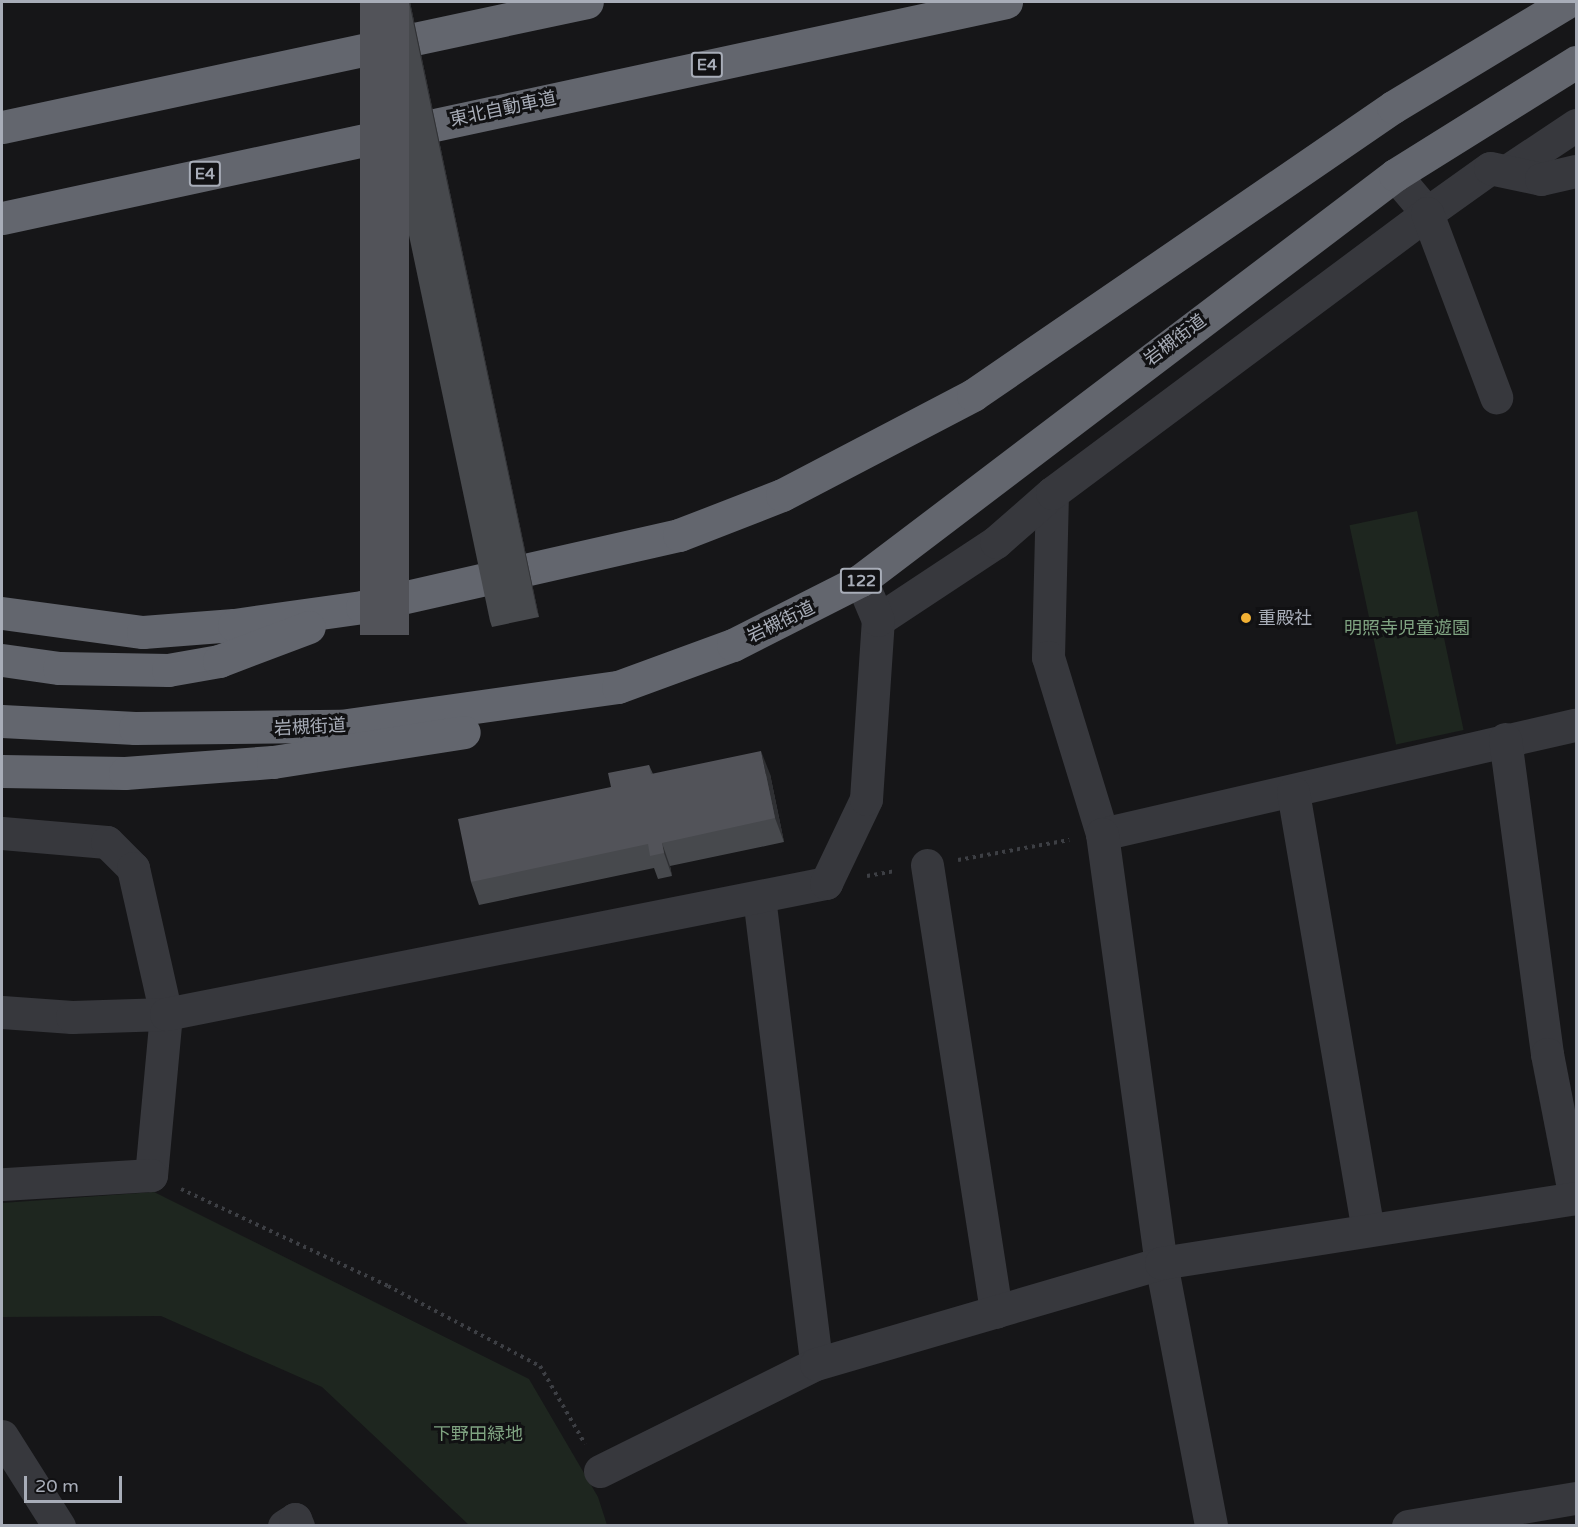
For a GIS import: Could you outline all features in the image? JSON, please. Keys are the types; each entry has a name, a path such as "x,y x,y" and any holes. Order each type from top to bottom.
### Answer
{"highway":[{"path":"2,127 587,2"},
{"name":"東北自動車道","path":"2,218 1006,2"},
{"path":"2,613 142,632 362,607 680,536 782,495 973,395 1394,107 1567,2"},
{"name":"岩槻街道","path":"2,721 135,728 340,726 618,687 733,645 861,580 1395,175 1576,62"},
{"path":"2,660 59,668 168,670 219,662 362,607"},
{"path":"2,771 125,773 308,757 414,742 530,719 618,687"}],"street":[{"path":"1507,171 1576,125"},
{"path":"1541,179 1576,150"},
{"path":"878,620 996,542 1053,493 1427,213 1491,168 1541,179 1576,171"},
{"path":"1395,175 1427,213 1496,397"},
{"path":"1053,493 1048,657 1102,834 1161,1263 1211,1526"},
{"path":"2,1012 72,1017 166,1014 826,884 866,799 878,620 861,580"},
{"path":"1102,834 1293,792 1505,739 1576,725"},
{"path":"600,1471 816,1364 1161,1263 1576,1198 1547,1054 1505,739"},
{"path":"1293,792 1368,1230"},
{"path":"2,833 107,842 133,868 166,1014 151,1174 2,1184"},
{"path":"927,865 996,1312"},
{"path":"759,897 816,1364"},
{"path":"2,1436 59,1526"},
{"path":"1408,1526 1576,1498"},
{"path":"284,1526 295,1520 298,1526"}],"path":[{"path":"826,884 1102,834"},
{"path":"151,1174 388,1286 540,1366 600,1471"}],"green space":[{"name":"明照寺児童遊園","path":"1417,511 1464,730 1396,744 1350,525"},
{"name":"下野田緑地","path":"154,1192 529,1379 598,1497 607,1525 469,1525 322,1387 161,1316 2,1317 2,1203"}],"building":[{"path":"360,2 409,2 409,635 360,635"},
{"path":"761,751 775,818 662,843 664,853 650,856 648,844 471,882 458,819 611,787 608,773 649,765 651,774"}],"place":[{"name":"重殿社","path":"1246,618"}]}
